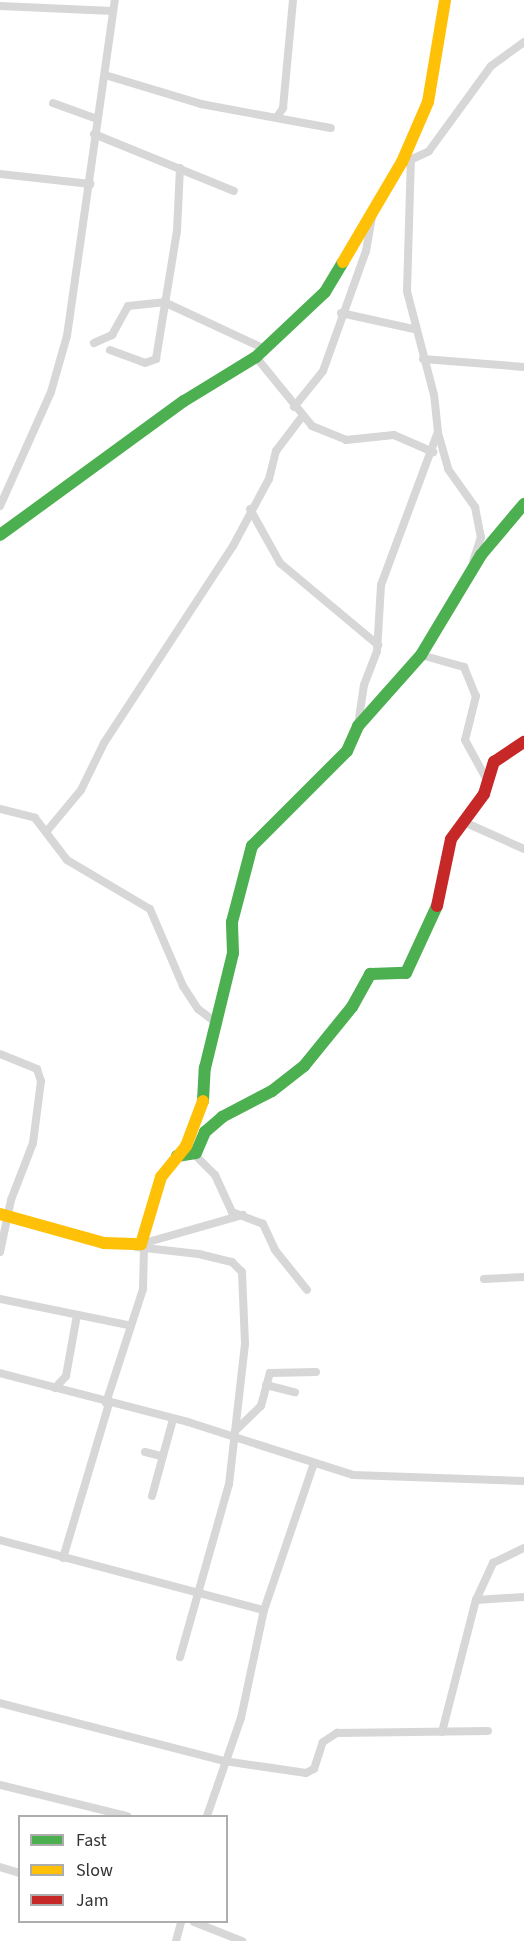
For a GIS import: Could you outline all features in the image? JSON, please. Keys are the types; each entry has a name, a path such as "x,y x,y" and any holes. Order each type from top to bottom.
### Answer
{"street":[{"path":"0,506 56,379 78,282 94,134 115,0"},
{"path":"277,117 283,108 293,0"},
{"path":"0,535 184,401 261,353 325,292 374,210 407,161 436,76 445,0"},
{"path":"0,6 112,11"},
{"path":"407,161 437,143 491,66 524,42"},
{"path":"105,75 201,104 331,128"},
{"path":"53,103 97,119"},
{"path":"94,134 234,191"},
{"path":"407,161 405,246 414,329 448,469 475,507 481,537 469,573"},
{"path":"110,350 145,363 156,359 177,231 180,168"},
{"path":"0,174 90,184"},
{"path":"294,407 321,376 341,313 366,251 374,210"},
{"path":"94,343 112,335 128,306 164,302 261,353 300,418 339,438 394,435 432,452"},
{"path":"341,313 414,329"},
{"path":"423,359 524,367"},
{"path":"47,831 81,790 104,742 155,673 233,546 250,508 269,479 276,451 300,418"},
{"path":"63,1557 128,1324 142,1288 139,1246 161,1177 177,1156 202,1111 205,1068 218,1025 233,953 232,922 252,846 347,751 358,726 378,645 381,585 438,432"},
{"path":"358,726 421,655 469,573 524,504"},
{"path":"250,508 280,563 378,645"},
{"path":"421,655 464,667 476,696 465,740 489,783"},
{"path":"177,1156 194,1154 216,1122 272,1091 304,1065 352,1007 370,974 405,973 431,926 444,892 451,839 489,783 494,762 524,742"},
{"path":"0,809 35,818 68,860 150,909 183,986 198,1009 218,1025"},
{"path":"464,822 524,849"},
{"path":"0,1054 38,1069 41,1081 33,1143 4,1215 0,1252"},
{"path":"194,1154 220,1183 231,1210 263,1224 275,1250 307,1290"},
{"path":"4,1215 139,1246 199,1254 240,1267 245,1344 235,1434 216,1544 180,1657"},
{"path":"139,1246 243,1215"},
{"path":"484,1279 524,1277"},
{"path":"0,1299 128,1324"},
{"path":"55,1388 66,1376 77,1315"},
{"path":"235,1434 261,1406 272,1372 316,1372"},
{"path":"0,1373 107,1403 235,1434 353,1475 524,1481"},
{"path":"266,1385 295,1392"},
{"path":"152,1496 161,1456 173,1419"},
{"path":"145,1452 161,1456"},
{"path":"207,1815 224,1761 241,1718 264,1610 314,1463"},
{"path":"0,1540 264,1610"},
{"path":"442,1732 476,1600 493,1563 524,1548"},
{"path":"476,1600 524,1598"},
{"path":"0,1703 224,1761 306,1773 314,1769 323,1742 337,1733 488,1731"},
{"path":"0,1785 123,1815"},
{"path":"0,1867 18,1872"},
{"path":"176,1941 181,1923"},
{"path":"197,1923 242,1941"}],"traffic: fast":[{"path":"0,535 184,401 256,357 325,292 343,262"},
{"path":"203,1101 205,1068 233,953 232,922 252,846 347,751 358,726 421,655 481,555 524,504"},
{"path":"177,1156 196,1153 205,1132 222,1117 272,1091 304,1066 352,1007 370,974 406,973 437,906"}],"traffic: slow":[{"path":"343,262 402,162 428,102 445,0"},
{"path":"0,1214 104,1243 141,1244 161,1177 186,1146 203,1101"}],"traffic: jam":[{"path":"437,906 451,839 484,794 494,762 524,742"}]}
